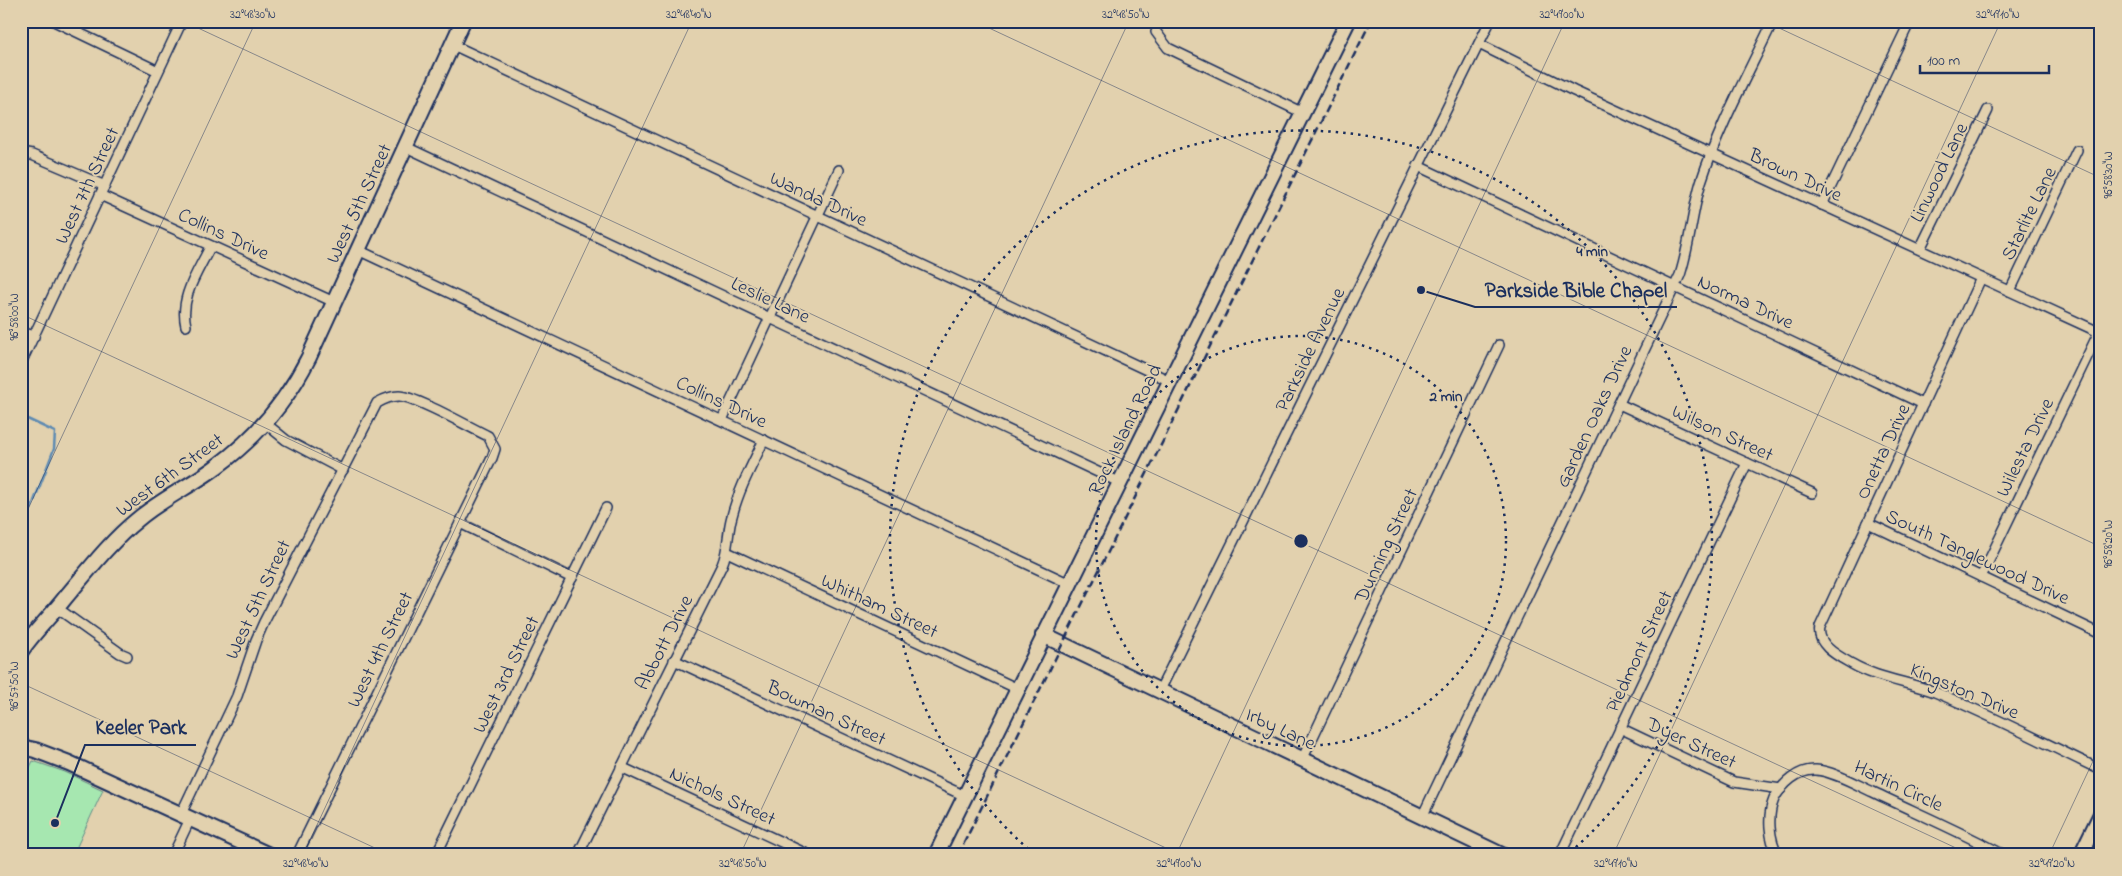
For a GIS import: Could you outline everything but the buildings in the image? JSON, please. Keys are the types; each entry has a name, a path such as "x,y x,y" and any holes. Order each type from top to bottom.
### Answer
{"street":[{"path":"54,21 158,71"},
{"name":"West 7th Street","path":"21,363 182,21"},
{"name":"West 5th Street","path":"265,423 299,376 463,21"},
{"name":"Rock Island Road","path":"936,855 1348,21"},
{"name":"Parkside Avenue","path":"1159,692 1490,21"},
{"name":"Garden Oaks Drive","path":"1422,817 1674,287 1686,255 1696,202 1711,154 1773,21"},
{"path":"1822,205 1910,21"},
{"path":"1156,32 1168,48 1303,113"},
{"name":"Wanda Drive","path":"453,44 1170,382"},
{"name":"Brown Drive","path":"1479,44 1551,80 2100,332"},
{"name":"Linwood Lane","path":"1920,249 1988,110"},
{"name":"Leslie Lane","path":"406,147 1121,483"},
{"name":"Starlite Lane","path":"2010,291 2077,150"},
{"path":"21,153 32,155 105,186"},
{"name":"Norma Drive","path":"1418,166 1923,404"},
{"path":"722,420 839,170"},
{"name":"Collins Drive","path":"100,195 334,302"},
{"path":"186,326 183,313 187,294 210,246"},
{"name":"Collins Drive","path":"358,250 1070,584"},
{"name":"Onetta Drive","path":"1820,639 1820,627 1981,278"},
{"path":"21,331 34,337"},
{"name":"Wilesta Drive","path":"1981,577 2100,332"},
{"name":"Dunning Street","path":"1302,760 1499,345"},
{"name":"West 4th Street","path":"297,855 495,449 488,436 408,397 392,397 377,403"},
{"name":"West 5th Street","path":"173,855 185,816 237,696 264,622 377,403"},
{"name":"Wilson Street","path":"1618,404 1812,493"},
{"path":"265,423 286,440 343,470"},
{"name":"West 6th Street","path":"21,651 103,553 138,518 216,467 265,423"},
{"name":"Abbott Drive","path":"578,855 727,552 731,518 737,498 764,440"},
{"name":"Piedmont Street","path":"1560,855 1747,463"},
{"name":"West 3rd Street","path":"436,855 606,508"},
{"path":"460,523 572,578"},
{"name":"South Tanglewood Drive","path":"1868,523 2101,634"},
{"name":"Whitham Street","path":"727,552 1018,689"},
{"path":"57,608 127,656"},
{"name":"Irby Lane","path":"1043,636 1502,855"},
{"name":"Kingston Drive","path":"1820,639 1823,644 1866,672 1934,692 2101,770"},
{"name":"Bowman Street","path":"674,660 965,796"},
{"name":"Dyer Street","path":"1620,728 1734,782 1780,789"},
{"path":"21,748 35,750 69,763 269,855"},
{"name":"Nichols Street","path":"621,767 809,855"},
{"name":"Hartin Circle","path":"1780,789 1790,779 1805,771 1817,770 1825,772 1974,839 2004,855"},
{"path":"1778,855 1772,840 1770,822 1773,802 1780,789"},
{"path":"2081,855 2101,814"}],"green space":[{"path":"33,761 65,772 103,790 73,855 21,855 21,785"}],"waterway":[{"path":"21,416 55,432 54,449 21,535"}],"railway":[{"path":"958,855 1371,21"}],"place":[{"name":"Parkside Bible Chapel","path":"1421,290"},
{"name":"Keeler Park","path":"55,823"}]}
